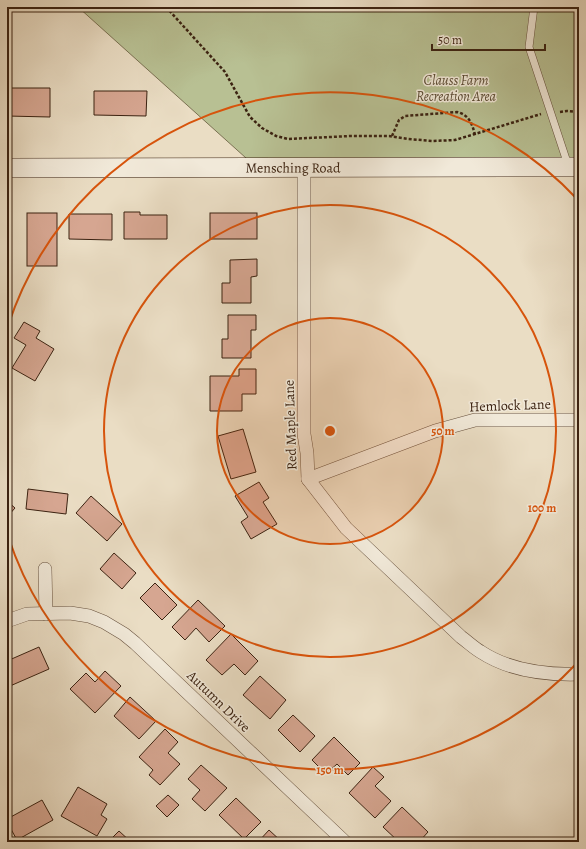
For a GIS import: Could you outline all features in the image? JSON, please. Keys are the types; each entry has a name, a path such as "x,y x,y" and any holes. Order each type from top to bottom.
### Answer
{"street":[{"name":"Red Maple Lane","path":"304,167 304,434 307,453 308,479 346,528 461,637 481,652 501,663 520,669 540,672 579,674"},
{"name":"Mensching Road","path":"7,168 574,167"},
{"name":"Hemlock Lane","path":"308,479 435,431 475,420 579,420"},
{"path":"45,569 51,614"},
{"name":"Autumn Drive","path":"7,621 26,614 70,613 88,616 104,622 124,634 135,642 345,842"}],"lane":[{"path":"534,7 528,47 551,113 574,167"}],"path":[{"path":"166,7 225,72 250,118 262,128 276,136 288,139 392,136 408,139 455,140 542,114 566,111 579,112"},
{"path":"392,136 399,120 405,116 457,112 462,113 472,122 475,135"}],"green space":[{"name":"Clauss Farm Recreation Area","path":"78,7 579,7 579,170 256,167"}],"building":[{"path":"7,88 50,88 50,117 7,116"},
{"path":"94,91 147,91 146,116 94,115"},
{"path":"124,212 140,212 140,215 167,215 167,239 124,239"},
{"path":"27,213 57,213 57,266 27,266"},
{"path":"210,213 257,213 257,239 210,239"},
{"path":"69,214 112,214 112,240 69,239"},
{"path":"257,259 257,276 251,277 251,303 222,303 222,283 230,283 230,260"},
{"path":"228,315 256,315 256,330 251,330 251,358 222,358 222,339 228,339"},
{"path":"24,322 40,331 36,338 54,349 35,381 12,368 26,345 14,338"},
{"path":"239,369 256,369 256,394 242,394 242,411 210,411 210,376 239,376"},
{"path":"243,429 256,472 231,479 218,436"},
{"path":"259,482 269,498 263,502 277,524 251,539 241,522 248,517 235,496"},
{"path":"28,489 68,494 66,514 26,509"},
{"path":"91,496 122,524 107,541 76,513"},
{"path":"7,501 15,508 7,517"},
{"path":"114,553 136,573 122,589 100,569"},
{"path":"155,583 177,605 162,620 140,598"},
{"path":"198,600 225,626 209,642 196,628 185,640 172,627"},
{"path":"231,634 258,661 245,675 234,664 222,675 206,660"},
{"path":"39,647 49,669 10,686 7,679 7,661"},
{"path":"105,671 121,686 95,713 70,689 86,673 95,682"},
{"path":"260,676 286,700 270,719 243,695"},
{"path":"130,697 156,721 139,739 114,716"},
{"path":"293,715 315,736 300,752 278,730"},
{"path":"165,729 178,742 168,753 180,764 160,785 149,775 153,770 139,757"},
{"path":"334,737 360,763 348,775 337,764 326,774 312,760"},
{"path":"201,765 227,788 205,811 192,799 200,790 188,779"},
{"path":"373,767 384,777 375,786 391,801 375,818 349,793"},
{"path":"78,787 107,804 101,815 107,819 97,836 61,816"},
{"path":"168,795 179,805 167,817 156,806"},
{"path":"236,798 261,822 244,839 219,815"},
{"path":"42,800 53,820 17,840 7,822 7,819"},
{"path":"402,807 428,832 419,842 399,842 383,827"},
{"path":"269,830 282,842 258,842"},
{"path":"119,831 131,842 108,842"}]}
